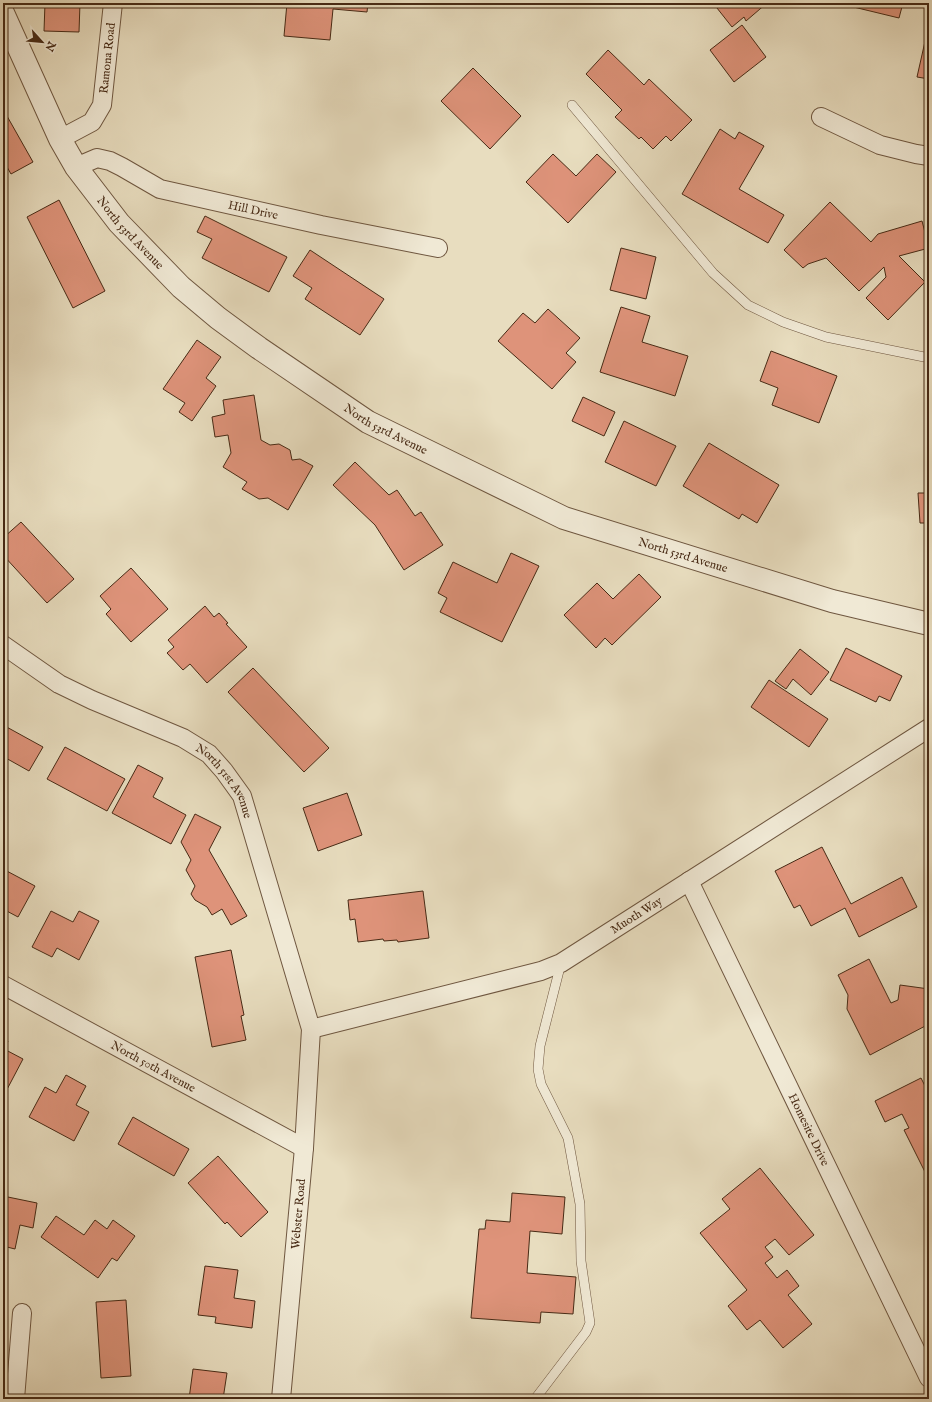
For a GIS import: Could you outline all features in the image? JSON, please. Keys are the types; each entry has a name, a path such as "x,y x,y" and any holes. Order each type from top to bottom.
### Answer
{"street":[{"name":"Ramona Road","path":"60,138 92,122 102,105 113,3"},
{"name":"North 53rd Avenue","path":"3,13 60,138 76,167 119,223 181,287 218,318 259,348 368,422 564,518 832,601 929,624"},
{"path":"821,117 880,145 929,156"},
{"name":"Hill Drive","path":"76,167 97,158 110,161 160,189 322,225 438,248"},
{"name":"North 51st Avenue","path":"3,645 60,684 92,700 183,738 209,754 224,771 242,796 311,1029"},
{"name":"Muoth Way","path":"311,1029 541,971 561,963 929,728"},
{"name":"Homesite Drive","path":"689,881 929,1378"},
{"name":"North 50th Avenue","path":"3,985 304,1148"},
{"name":"Webster Road","path":"282,1399 304,1148 311,1029"},
{"path":"15,1399 22,1313"}],"lane":[{"path":"572,105 713,273 748,305 783,322 826,337 929,358"},
{"path":"535,1399 586,1332 590,1323 581,1261 580,1204 568,1138 541,1084 538,1069 540,1046 561,963"}],"building":[{"path":"45,3 80,3 79,32 44,31"},
{"path":"287,3 368,3 367,12 333,9 330,40 284,36"},
{"path":"713,3 767,3 746,21 744,17 732,27"},
{"path":"837,3 903,3 899,18"},
{"path":"742,25 766,57 734,82 710,50"},
{"path":"926,37 929,38 929,79 917,77"},
{"path":"608,50 644,85 649,79 692,120 671,141 666,136 653,149 641,137 639,139 615,117 622,110 586,74"},
{"path":"473,68 521,116 490,149 441,101"},
{"path":"3,109 33,162 11,174 3,160"},
{"path":"720,129 735,139 739,132 764,146 739,189 784,215 768,243 682,194"},
{"path":"553,154 576,176 597,154 616,172 568,223 526,182"},
{"path":"59,200 105,291 73,308 27,217"},
{"path":"830,202 871,242 878,234 922,221 929,248 899,256 925,282 888,320 866,298 886,277 884,267 859,291 826,258 808,264 803,268 784,250"},
{"path":"205,216 287,257 269,292 202,258 212,239 197,232"},
{"path":"621,248 656,257 646,299 610,290"},
{"path":"310,250 384,299 360,335 305,299 312,288 293,276"},
{"path":"621,307 650,316 642,342 688,356 675,396 600,372"},
{"path":"548,309 580,338 566,353 576,362 552,389 498,341 523,313 535,323"},
{"path":"197,340 221,357 206,378 216,386 192,421 179,412 185,403 163,389"},
{"path":"771,351 837,376 819,423 772,405 778,388 760,381"},
{"path":"254,395 261,440 270,445 279,444 290,450 292,460 300,459 313,466 288,510 268,498 259,499 242,489 247,482 223,467 231,453 228,435 215,437 212,417 225,414 223,400"},
{"path":"583,397 615,412 604,436 572,421"},
{"path":"624,421 676,446 656,486 605,462"},
{"path":"709,443 779,485 757,523 742,514 739,519 683,486"},
{"path":"355,462 389,495 397,490 415,516 421,512 443,545 404,570 375,525 333,485"},
{"path":"929,490 929,523 920,523 918,493 928,493"},
{"path":"21,522 74,579 47,603 3,555 3,538"},
{"path":"511,553 539,566 502,642 440,612 447,598 438,593 453,562 497,583"},
{"path":"131,568 168,609 131,642 106,614 111,609 100,596"},
{"path":"639,574 661,597 612,645 605,638 596,648 564,615 597,583 613,599"},
{"path":"205,606 214,617 219,613 228,623 226,624 247,647 207,683 190,664 183,670 167,653 174,647 168,640"},
{"path":"846,648 902,676 890,701 879,696 876,702 830,680"},
{"path":"800,649 829,672 811,695 793,679 786,689 775,681"},
{"path":"253,668 329,748 304,772 228,692"},
{"path":"769,680 828,719 809,747 751,707"},
{"path":"3,725 43,747 29,771 4,757 3,760"},
{"path":"65,747 125,779 107,811 47,779"},
{"path":"138,765 163,778 153,797 186,815 171,844 112,813"},
{"path":"347,793 362,835 318,851 303,808"},
{"path":"195,814 221,827 209,850 247,916 231,925 222,909 212,915 207,907 195,900 191,894 195,886 186,870 191,860 181,842"},
{"path":"822,847 851,904 902,877 917,907 859,937 845,908 811,926 800,905 794,908 775,871"},
{"path":"3,869 35,886 18,917 3,909"},
{"path":"423,891 429,938 398,942 397,940 384,941 383,939 358,942 355,919 350,920 348,900"},
{"path":"51,911 73,922 79,911 99,921 79,960 57,948 52,957 32,947"},
{"path":"231,950 244,1015 241,1016 246,1040 212,1047 195,957"},
{"path":"869,959 891,1003 898,1000 900,985 929,989 929,1024 870,1055 847,1009 848,995 838,975"},
{"path":"3,1038 8,1041 4,1049 23,1059 3,1097"},
{"path":"66,1075 86,1086 76,1105 89,1112 74,1141 29,1117 45,1087 56,1093"},
{"path":"921,1078 929,1094 929,1170 925,1172 904,1130 909,1128 902,1114 885,1122 875,1101"},
{"path":"133,1117 189,1149 174,1176 118,1144"},
{"path":"218,1156 268,1212 241,1237 227,1222 225,1224 188,1183"},
{"path":"760,1168 814,1235 789,1255 775,1239 765,1247 773,1257 765,1263 777,1278 787,1270 799,1286 788,1295 812,1324 783,1348 760,1320 747,1330 728,1306 747,1290 700,1233 730,1209 722,1199"},
{"path":"512,1193 565,1197 562,1234 530,1231 527,1273 576,1277 573,1314 541,1312 540,1323 471,1318 479,1229 485,1229 486,1220 510,1222"},
{"path":"3,1196 37,1203 33,1228 20,1225 15,1249 3,1246"},
{"path":"56,1216 84,1235 95,1220 107,1229 113,1220 135,1236 117,1261 112,1258 98,1278 41,1237"},
{"path":"205,1266 238,1270 234,1298 255,1301 252,1328 215,1323 216,1317 198,1315"},
{"path":"126,1300 131,1376 101,1378 96,1302"},
{"path":"193,1369 227,1373 223,1399 189,1399"}]}
